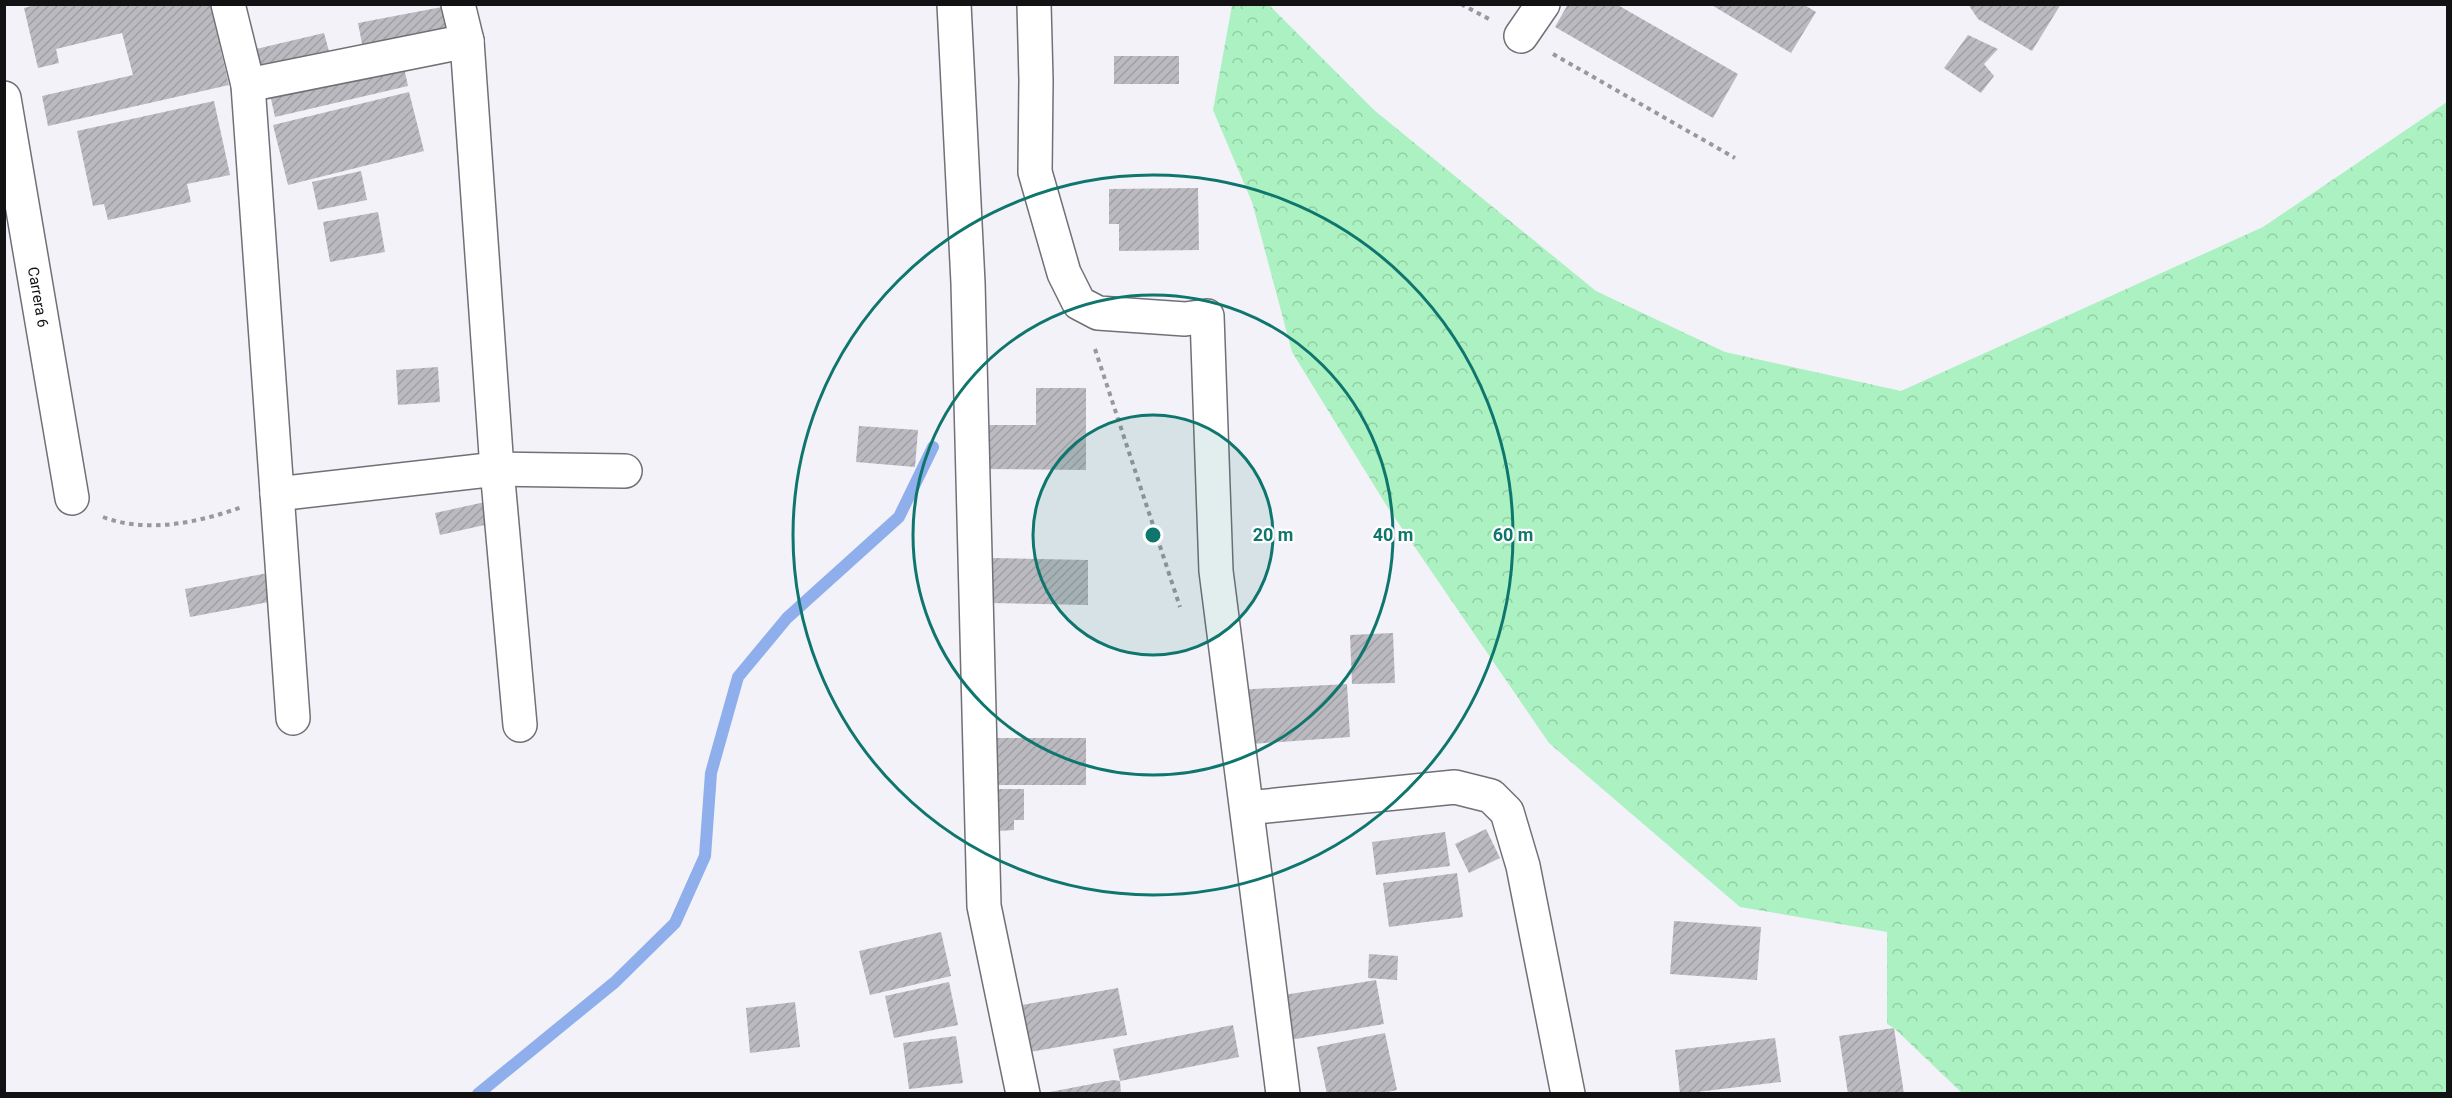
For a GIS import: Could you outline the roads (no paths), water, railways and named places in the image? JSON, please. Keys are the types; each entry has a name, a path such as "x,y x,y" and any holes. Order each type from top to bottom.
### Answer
{"street":[{"path":"228,4 248,85 293,718"},
{"path":"458,4 466,41 497,469 520,725"},
{"path":"954,4 968,284 984,906 1023,1094"},
{"path":"1034,4 1035,172 1064,273 1079,303 1098,313 1185,319 1207,316 1216,571 1283,1094"},
{"path":"1521,36 1543,4"},
{"path":"248,85 466,41"},
{"name":"Carrera 6","path":"4,98 72,498"},
{"path":"277,494 497,469 625,471"},
{"path":"1247,808 1455,787 1491,796 1507,812 1523,866 1568,1094"}],"waterway":[{"path":"478,1094 615,982 675,923 705,856 711,773 738,677 787,618 899,517 933,447"}]}
